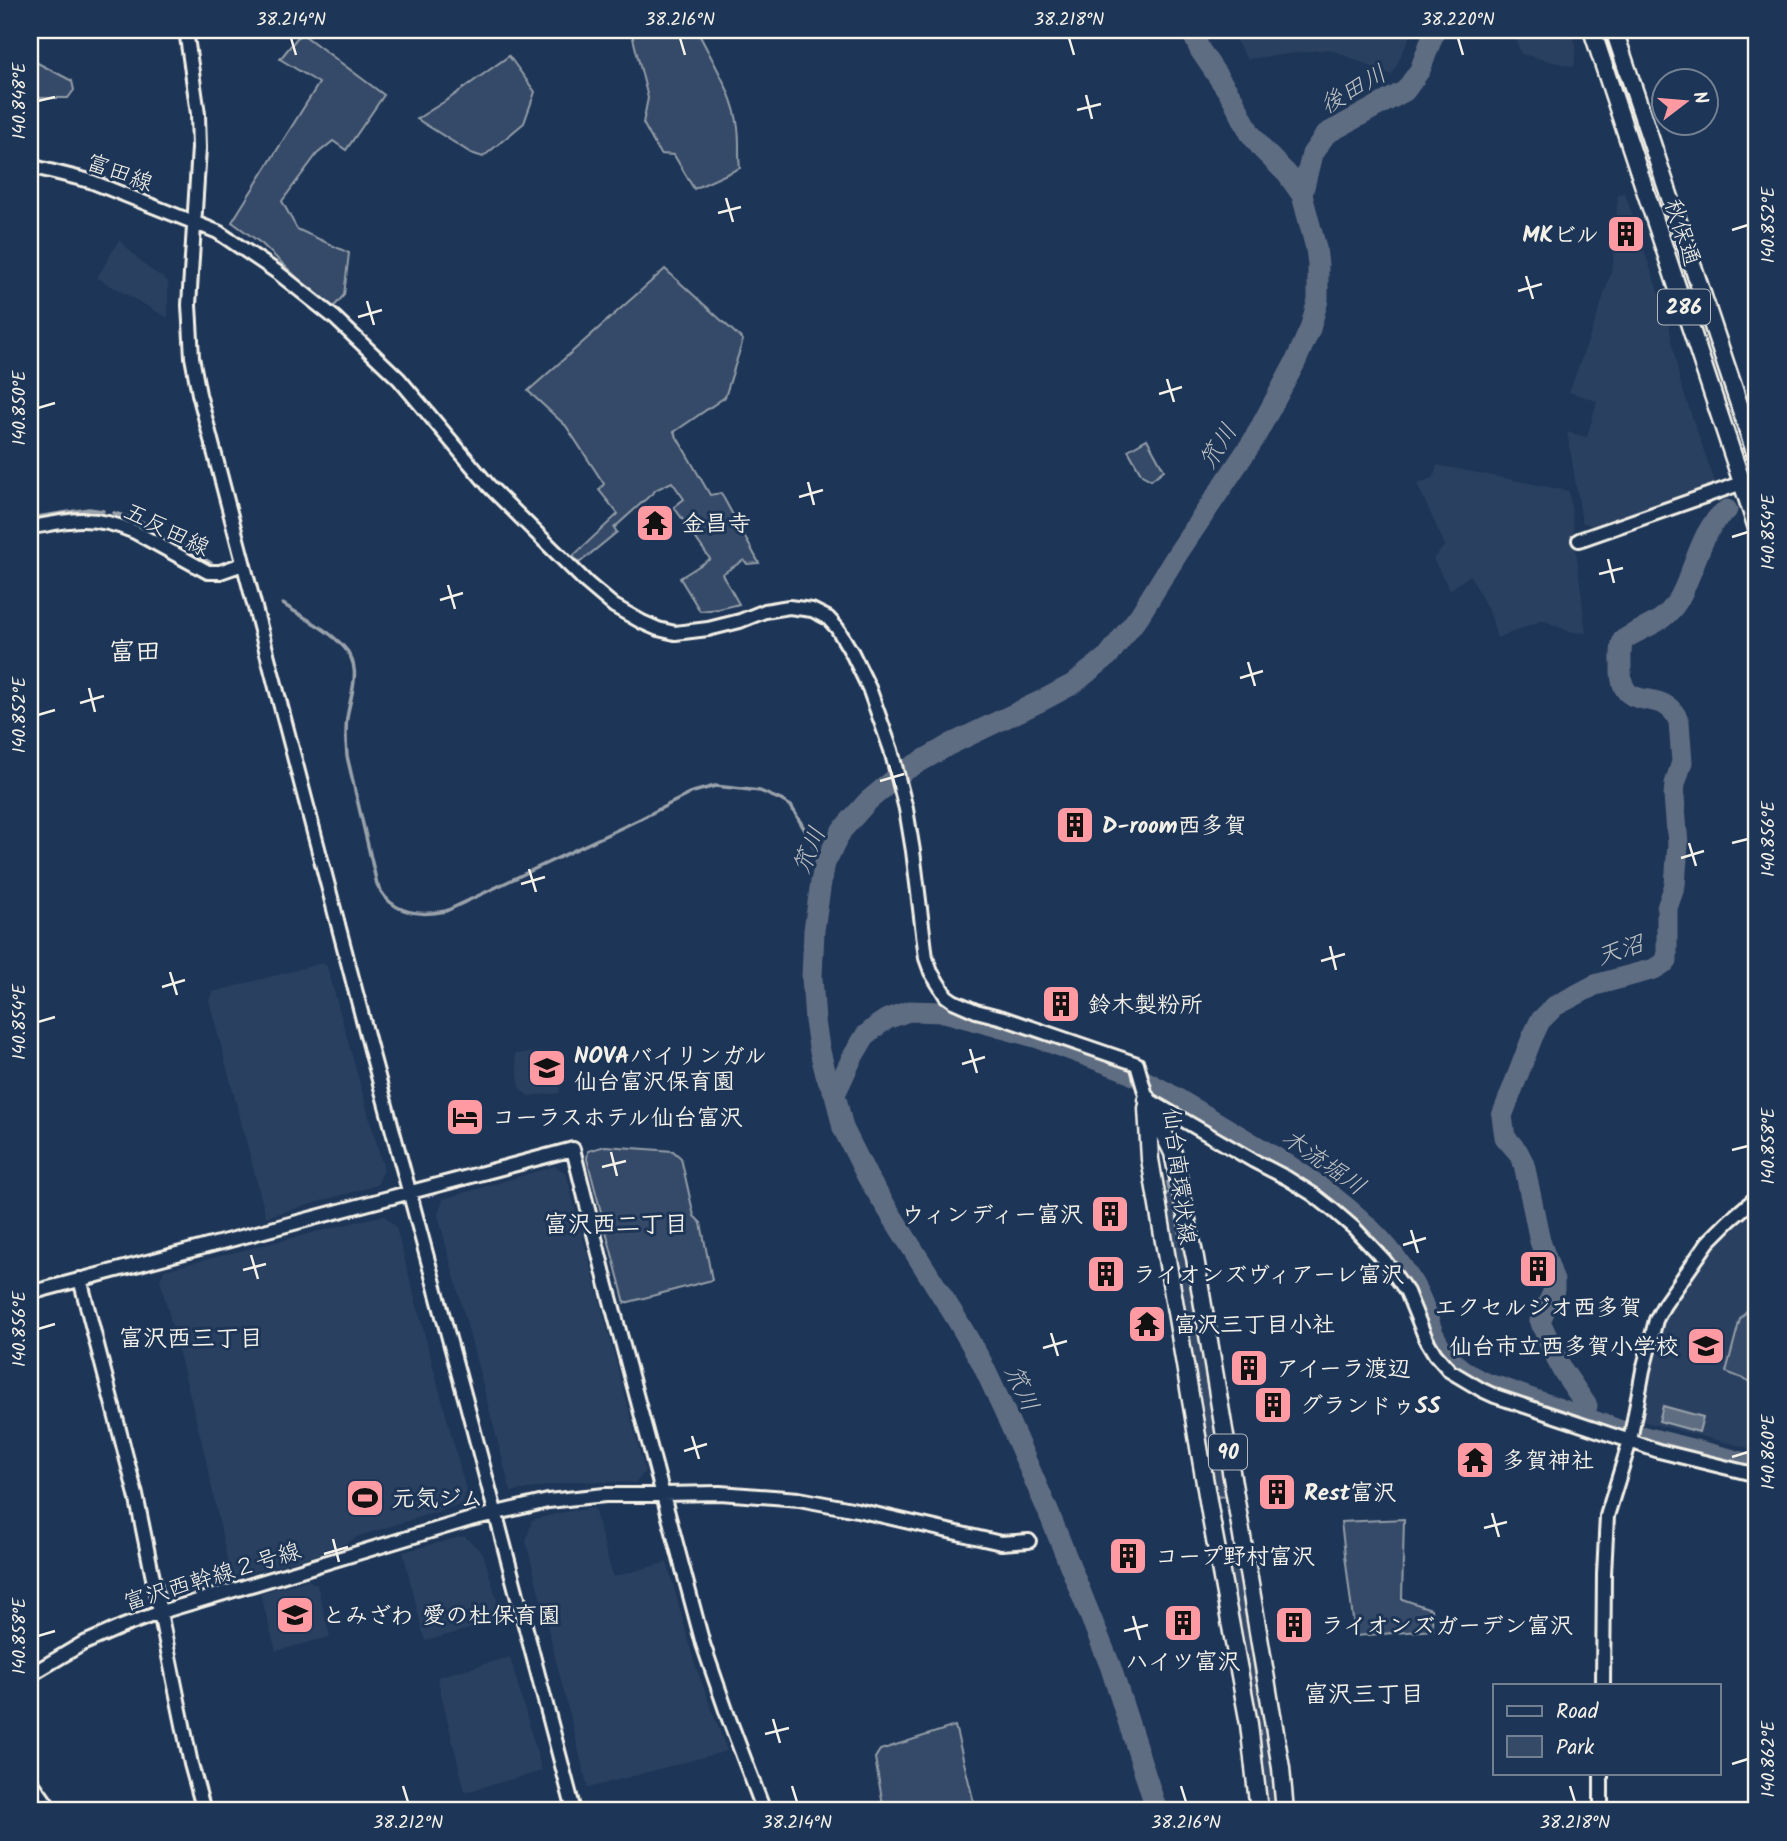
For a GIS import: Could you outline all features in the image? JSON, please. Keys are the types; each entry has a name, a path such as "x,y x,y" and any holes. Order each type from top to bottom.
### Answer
{"main road":[{"name":"秋保通","path":"1592,30 1757,528"},
{"name":"秋保通","path":"1614,30 1757,458"},
{"name":"仙台南環状線","path":"1146,1095 1150,1159 1249,1724 1259,1811"},
{"name":"仙台南環状線","path":"1146,1095 1173,1153 1195,1258 1279,1755 1285,1811"}],"street":[{"path":"186,30 198,114 199,148 189,305 192,357 205,419 574,1811"},
{"name":"富田線","path":"30,166 90,181 194,222 225,237 277,272 335,318 399,379 489,486 587,583 614,606 650,625 674,633 709,629 765,611 789,607 812,610 828,618 852,653 869,688 892,756 906,809 926,958 946,996 976,1011 1137,1064 1146,1095"},
{"path":"1579,540 1742,483"},
{"name":"五反田線","path":"30,527 71,520 103,522 135,531 208,572 220,572 243,564"},
{"path":"1146,1095 1314,1195 1354,1228 1384,1260 1407,1292 1435,1354 1450,1371 1482,1391 1659,1451 1757,1475"},
{"path":"30,1293 573,1149 703,1644 764,1811"},
{"path":"1603,1684 1607,1516 1631,1440 1643,1370 1657,1320 1664,1305 1709,1242 1757,1197"},
{"path":"80,1279 138,1504 191,1764 204,1811"},
{"name":"富沢西幹線２号線","path":"30,1675 82,1644 161,1612 494,1513 548,1500 662,1493 742,1494 799,1499 1001,1543 1029,1541"},
{"path":"1601,1774 1601,1811"},
{"path":"30,1780 52,1811"}],"shaded area":[{"path":"1229,30 1413,30 1392,75 1329,49 1247,59"},
{"path":"1513,30 1570,30 1576,47 1574,67 1521,54"},
{"path":"1625,193 1668,321 1680,382 1716,485 1593,526 1582,522 1567,432 1587,437 1597,401 1569,392 1610,275 1618,194"},
{"path":"119,240 148,268 168,281 168,318 97,278"},
{"path":"1437,465 1569,491 1586,633 1570,632 1543,620 1497,638 1491,616 1470,575 1450,590 1433,559 1445,545 1417,484 1434,477"},
{"path":"322,963 327,966 384,1170 377,1185 266,1217 209,1000 213,992"},
{"path":"556,1050 560,1093 528,1096 520,1089 515,1054"},
{"path":"555,1166 566,1173 645,1471 636,1483 577,1481 511,1492 438,1215 443,1199"},
{"path":"384,1215 396,1227 466,1490 462,1504 359,1536 335,1550 237,1576 230,1573 203,1447 160,1279 164,1270"},
{"name":"仙台市立西多賀小学校","path":"1744,1216 1757,1224 1757,1450 1641,1421 1649,1370 1662,1323 1712,1249"},
{"path":"1663,1406 1703,1417 1699,1432 1659,1421"},
{"path":"594,1508 613,1577 667,1562 694,1661 727,1751 588,1788 526,1541 532,1520"},
{"path":"464,1536 483,1553 503,1620 425,1641 403,1552"},
{"name":"とみざわ 愛の杜保育園","path":"308,1580 317,1585 330,1637 276,1651 260,1593"},
{"path":"510,1657 542,1771 465,1792 437,1677"}],"green space":[{"path":"631,30 697,30 732,102 738,128 740,168 694,189 674,155 660,154 643,123 648,98"},
{"path":"301,33 384,95 346,150 333,141 317,154 282,201 297,229 349,253 344,295 331,310 262,244 232,222 319,83 280,59"},
{"path":"509,56 535,92 524,123 483,157 471,153 417,119 450,98"},
{"path":"30,59 72,81 74,90 68,98 41,98 30,94"},
{"path":"665,269 743,340 725,397 674,432 710,495 721,493 759,563 747,564 744,560 722,574 739,604 719,609 700,611 680,578 710,559 674,507 684,499 672,482 657,489 614,528 617,532 579,563 573,556 618,514 599,490 604,484 566,426 528,391"},
{"path":"1147,439 1164,470 1151,480 1142,475 1128,450"},
{"path":"605,1146 673,1151 681,1158 694,1216 701,1223 712,1280 625,1303 587,1159 588,1151"},
{"path":"1174,1181 1229,1496 1215,1497 1213,1494 1162,1194 1169,1193 1167,1182"},
{"path":"1757,1298 1757,1384 1726,1372 1740,1319"},
{"path":"1404,1519 1402,1599 1431,1609 1433,1630 1355,1636 1341,1522"},
{"path":"1238,1554 1272,1744 1279,1811 1265,1811 1262,1766 1225,1555"},
{"path":"955,1726 976,1811 884,1811 875,1758 880,1750"}],"waterway":[{"name":"笊川","path":"1157,1811 1110,1665 1003,1408 981,1361 868,1178 843,1128 819,1047 812,977 814,930 821,882 825,863 842,830 868,801 904,771 951,744 1073,684 1108,656 1139,616 1253,441 1310,329 1318,300 1318,265 1302,195 1250,133 1233,99 1200,50 1191,30"},
{"name":"後田川","path":"1302,195 1312,154 1326,134 1405,91 1420,70 1435,30"},
{"path":"30,518 89,509 103,511"},
{"name":"天沼","path":"1578,1416 1587,1406 1561,1368 1540,1321 1554,1290 1554,1281 1540,1241 1524,1164 1505,1137 1502,1116 1540,1021 1555,1006 1595,985 1654,969 1667,961 1667,908 1675,885 1678,844 1674,796 1682,762 1679,722 1663,704 1635,697 1628,692 1623,683 1621,647 1623,640 1659,620 1671,610 1683,591 1710,528 1727,510"},
{"path":"114,513 159,531"},
{"path":"168,537 211,563"},
{"path":"283,604 336,639 349,653 353,662 354,680 346,723 347,756 377,884 389,901 406,911 446,911 693,792 715,786 760,791 781,800 791,806 809,837"},
{"path":"813,845 825,863"},
{"name":"木流堀川","path":"835,1094 865,1036 887,1019 909,1011 944,1012 1038,1038 1122,1069 1166,1092 1288,1165 1354,1213 1398,1261 1419,1295 1438,1343 1452,1361 1470,1375 1480,1381 1621,1431 1757,1466"}],"place":[{"name":"MKビル","path":"1626,234"},
{"name":"金昌寺","path":"655,523"},
{"name":"D-room西多賀","path":"1075,825"},
{"name":"鈴木製粉所","path":"1061,1004"},
{"name":"NOVAバイリンガル 仙台富沢保育園","path":"547,1068"},
{"name":"コーラスホテル仙台富沢","path":"465,1117"},
{"name":"ウィンディー富沢","path":"1110,1214"},
{"name":"エクセルジオ西多賀","path":"1538,1269"},
{"name":"ライオンズヴィアーレ富沢","path":"1106,1274"},
{"name":"富沢三丁目小社","path":"1147,1324"},
{"name":"仙台市立西多賀小学校","path":"1706,1346"},
{"name":"アイーラ渡辺","path":"1249,1368"},
{"name":"グランドゥSS","path":"1273,1405"},
{"name":"多賀神社","path":"1475,1460"},
{"name":"Rest富沢","path":"1277,1492"},
{"name":"元気ジム","path":"365,1498"},
{"name":"コープ野村富沢","path":"1128,1556"},
{"name":"とみざわ 愛の杜保育園","path":"295,1615"},
{"name":"ハイツ富沢","path":"1183,1623"},
{"name":"ライオンズガーデン富沢","path":"1294,1625"}],"district":[{"name":"富田","path":"135,651"},
{"name":"富沢西二丁目","path":"616,1224"},
{"name":"富沢西三丁目","path":"191,1338"},
{"name":"富沢三丁目","path":"1364,1694"}]}
